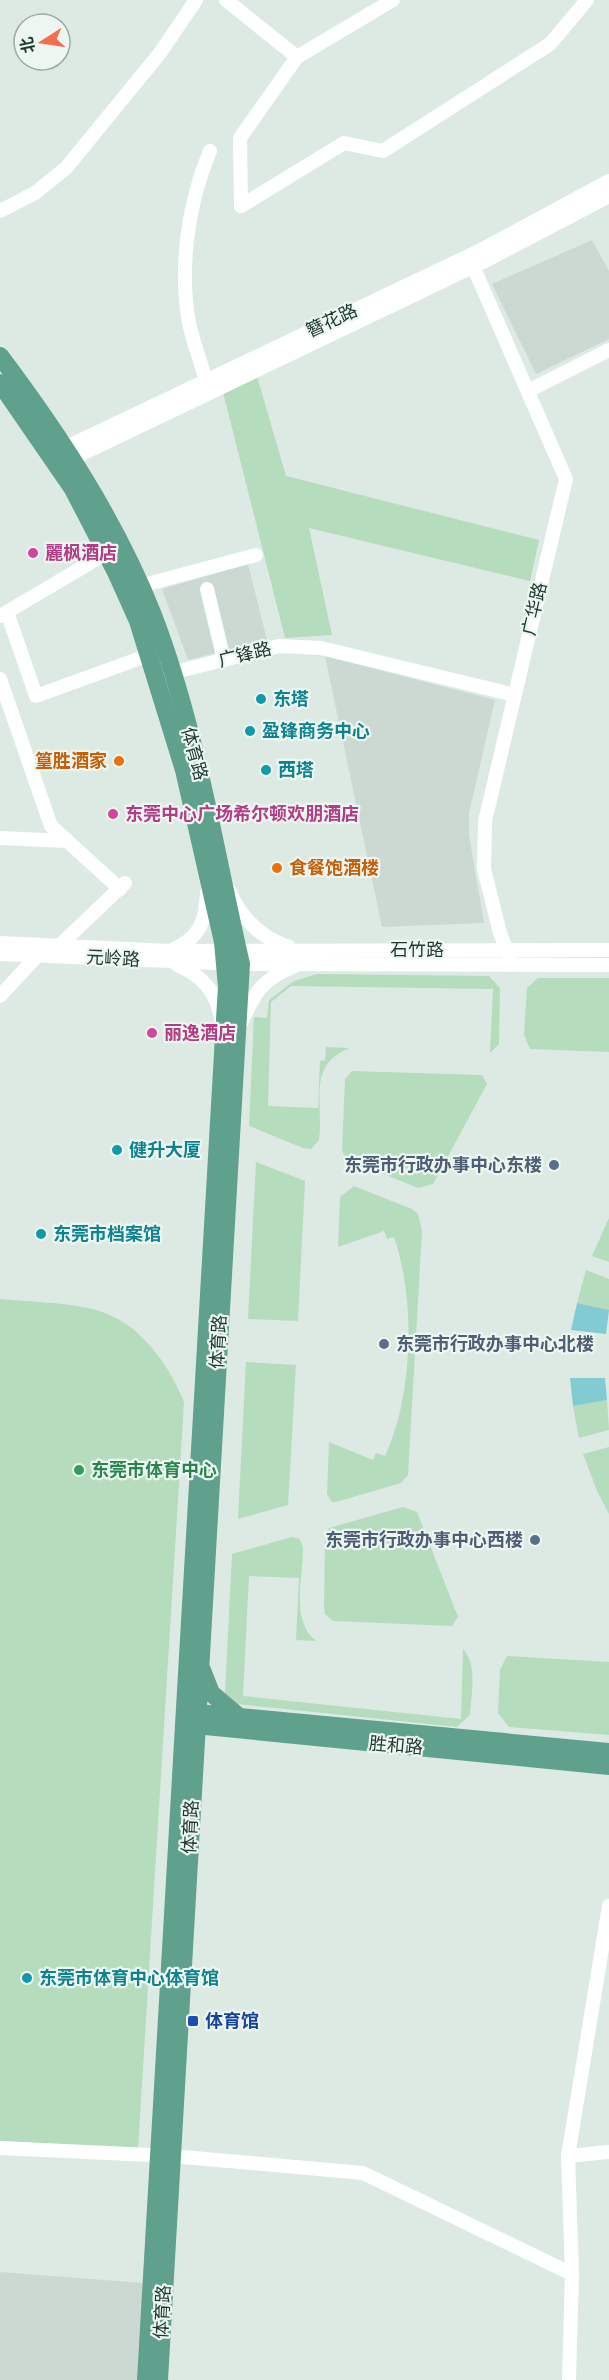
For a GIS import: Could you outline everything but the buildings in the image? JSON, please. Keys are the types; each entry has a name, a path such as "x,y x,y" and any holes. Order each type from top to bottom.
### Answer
{"main road":[{"name":"体育路","path":"0,356 61,456 109,523 153,615 199,766 215,874 232,957 201,1658 190,1718 194,1775 146,2380"},
{"name":"体育路","path":"0,383 61,456 138,621 215,874"},
{"name":"体育路","path":"159,2380 165,2155 230,1033"},
{"path":"194,1775 199,1759 208,1745 238,1723 211,1693 204,1676 201,1658"},
{"name":"胜和路","path":"190,1718 609,1766"},
{"name":"胜和路","path":"238,1723 609,1752"}],"street":[{"path":"0,211 35,193 66,168 160,53 196,0"},
{"path":"226,0 297,57"},
{"path":"393,0 297,57 240,138 241,206 344,143 383,151 550,44 573,6 587,0"},
{"path":"206,381 189,323 185,280 189,233 199,177 210,151"},
{"name":"簪花路","path":"61,456 206,381 482,250 609,181"},
{"name":"簪花路","path":"61,456 473,266 609,196"},
{"name":"广华路","path":"473,266 566,478 485,821 484,869 500,933 512,964"},
{"path":"528,391 609,350"},
{"path":"107,553 3,614 36,696 149,655"},
{"path":"140,586 256,555"},
{"path":"207,589 224,660"},
{"name":"广锋路","path":"171,673 279,646 321,648 515,695"},
{"path":"0,679 51,826 123,886 59,946"},
{"path":"0,838 67,841"},
{"path":"215,874 203,926 195,937 170,956 211,989 230,1033"},
{"path":"215,874 246,920 274,942 300,957 258,988 230,1033"},
{"name":"元岭路","path":"0,943 170,956"},
{"name":"石竹路","path":"300,957 508,949 609,950"},
{"name":"元岭路","path":"0,954 232,957"},
{"path":"0,996 37,956"},
{"name":"石竹路","path":"232,957 512,964 609,964"},
{"path":"569,2380 572,2274 568,2156 609,1906"},
{"path":"0,2148 165,2155 363,2173 572,2274"},
{"path":"568,2156 609,2152"}],"shaded area":[{"path":"592,240 609,271 609,339 536,374 492,284"},
{"path":"248,564 267,640 188,660 162,589"},
{"path":"325,656 495,700 469,813 469,835 484,923 382,927"},
{"path":"0,2272 144,2283 137,2380 0,2380"}],"green space":[{"path":"257,376 286,476 539,540 530,581 309,528 332,635 285,638 223,392"},
{"path":"317,974 489,976 500,988 499,1044 490,1053 493,989 291,986 271,1002 268,1106 318,1108 320,1061 325,1060 326,1047 350,1048 336,1055 327,1064 320,1086 319,1140 311,1149 303,1148 249,1126 254,1017 267,1018 269,1000 294,981"},
{"path":"538,978 609,978 609,1052 530,1049 524,1035 527,988"},
{"path":"352,1071 482,1075 487,1084 433,1184 418,1188 347,1159 342,1151 345,1079"},
{"path":"256,1162 305,1181 298,1321 248,1319"},
{"path":"354,1186 412,1209 418,1214 422,1231 408,1475 401,1483 332,1502 327,1494 329,1442 373,1460 376,1453 385,1456 394,1432 406,1377 408,1318 406,1289 394,1237 387,1239 384,1231 338,1247 340,1197"},
{"path":"609,1218 609,1262 592,1256"},
{"path":"586,1270 609,1279 609,1310 577,1303"},
{"name":"东莞市体育中心","path":"0,1299 88,1308 120,1321 135,1331 159,1356 184,1402 138,2149 0,2141"},
{"path":"246,1362 296,1365 288,1505 238,1519"},
{"path":"607,1400 609,1430 579,1438 573,1406"},
{"path":"609,1447 609,1514 583,1454"},
{"path":"403,1507 417,1512 458,1617 452,1626 333,1621 325,1614 324,1606 325,1533 329,1528"},
{"path":"292,1537 299,1539 303,1546 300,1609 308,1632 316,1641 296,1640 299,1578 249,1576 243,1696 461,1719 463,1649 471,1663 472,1671 470,1715 457,1727 237,1704 225,1693 232,1554"},
{"path":"507,1656 609,1662 609,1735 509,1727 498,1713 500,1670"}],"water":[{"path":"577,1303 609,1310 606,1334 571,1330"},
{"path":"570,1378 605,1378 607,1400 573,1406"}],"place":[{"name":"麗枫酒店","path":"33,553"},
{"name":"东塔","path":"261,699"},
{"name":"盈锋商务中心","path":"250,731"},
{"name":"篁胜酒家","path":"119,761"},
{"name":"西塔","path":"266,770"},
{"name":"东莞中心广场希尔顿欢朋酒店","path":"113,814"},
{"name":"食餐饱酒楼","path":"277,868"},
{"name":"丽逸酒店","path":"152,1033"},
{"name":"健升大厦","path":"117,1150"},
{"name":"东莞市行政办事中心东楼","path":"554,1165"},
{"name":"东莞市档案馆","path":"41,1234"},
{"name":"东莞市行政办事中心北楼","path":"384,1344"},
{"name":"东莞市体育中心","path":"79,1470"},
{"name":"东莞市行政办事中心西楼","path":"535,1540"},
{"name":"东莞市体育中心体育馆","path":"27,1978"},
{"name":"体育馆","path":"193,2021"}]}
